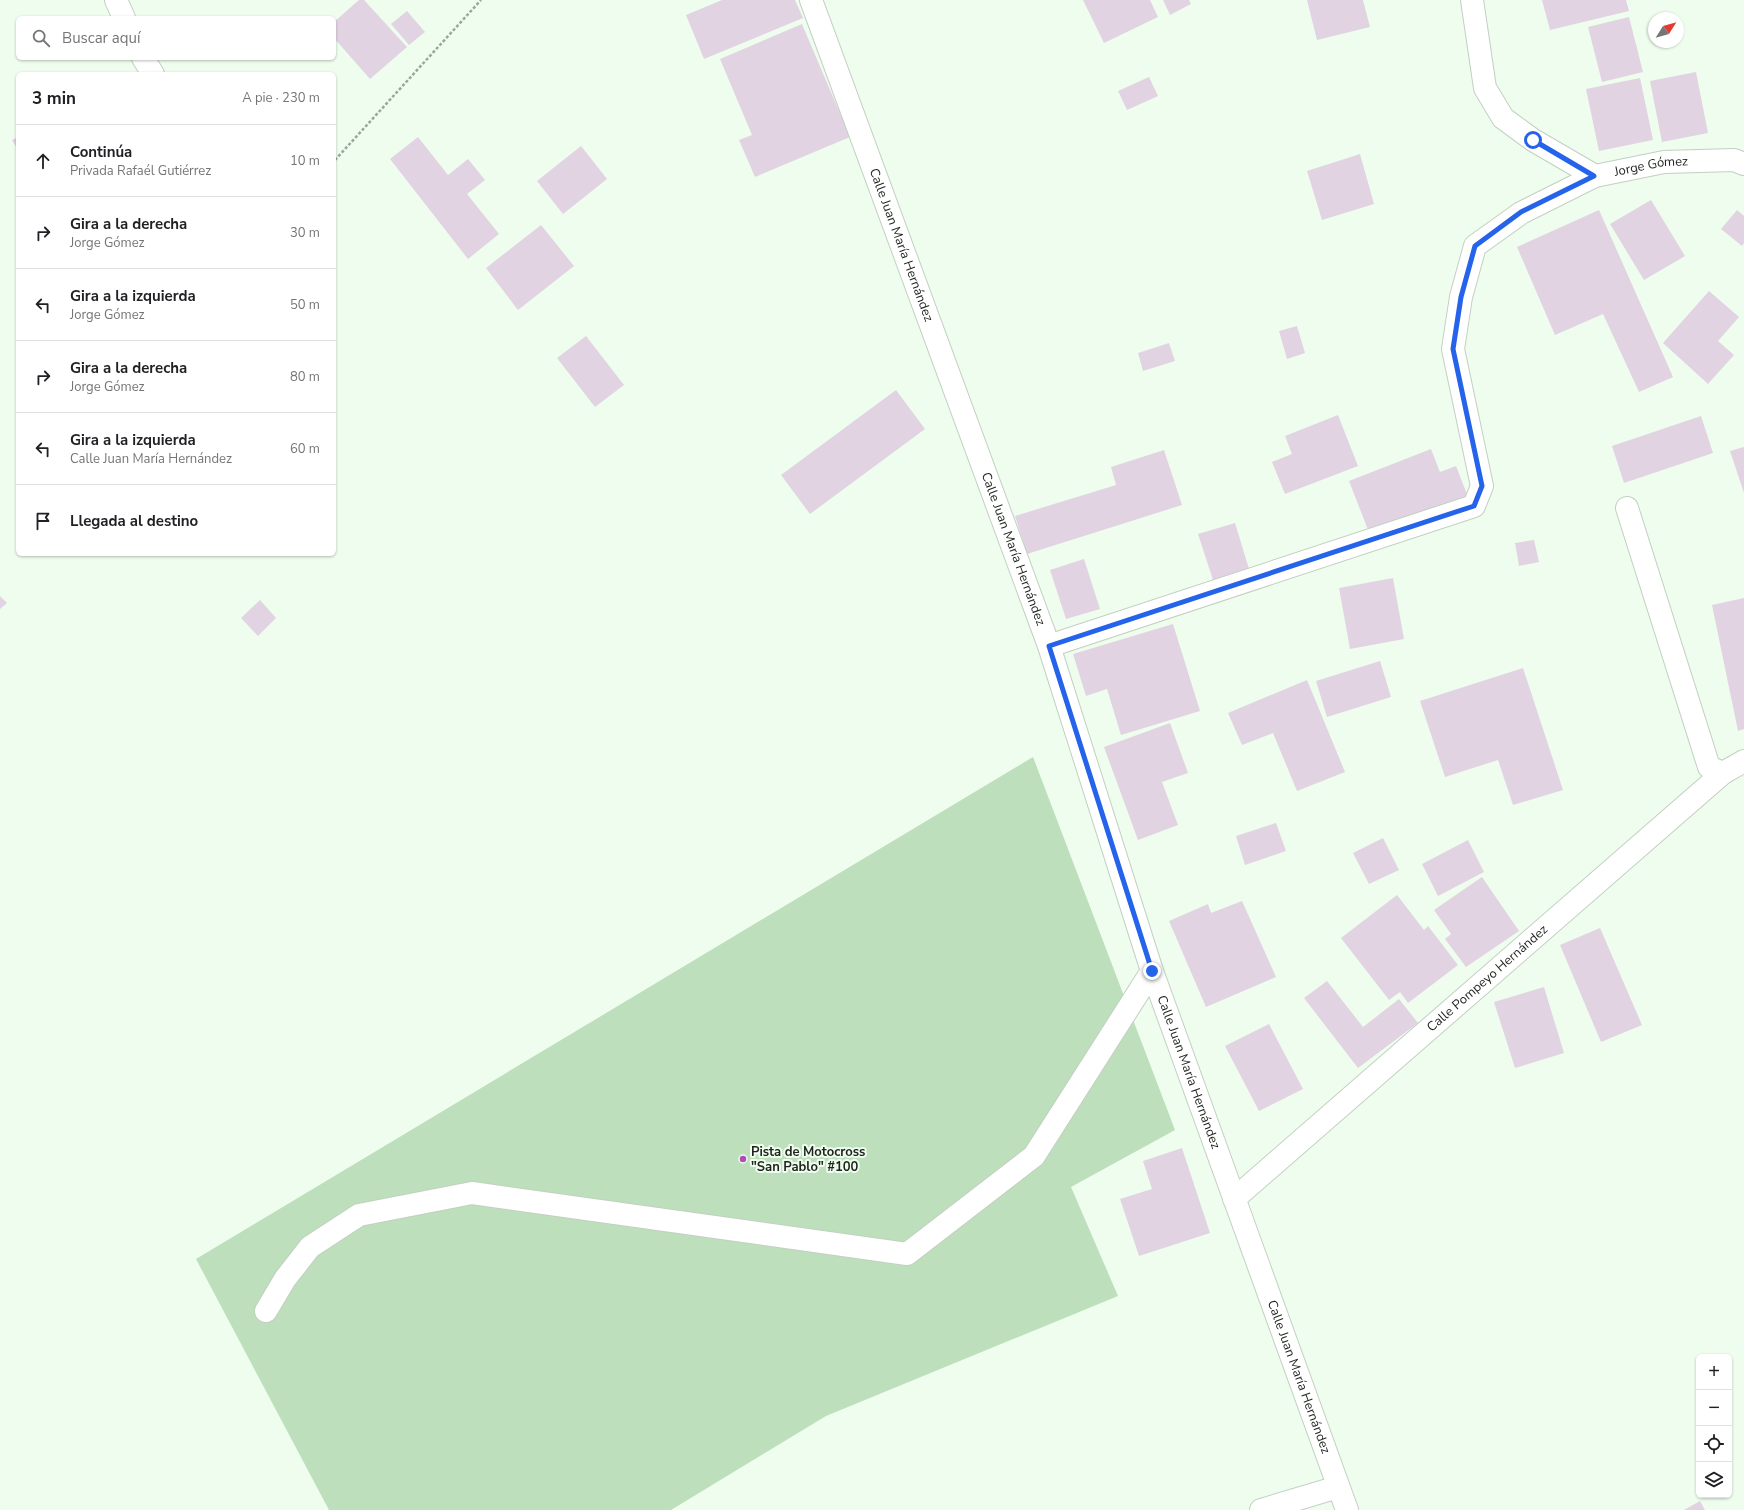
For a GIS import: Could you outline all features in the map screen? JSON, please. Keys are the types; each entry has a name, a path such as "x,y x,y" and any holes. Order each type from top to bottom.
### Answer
{"street":[{"path":"116,0 123,16"},
{"name":"Calle Juan María Hernández","path":"811,0 1049,646 1152,971 1347,1510"},
{"path":"1472,0 1485,88 1503,118 1533,140 1594,176"},
{"path":"144,60 152,72"},
{"name":"Jorge Gómez","path":"1049,646 1474,506 1482,486 1453,349 1461,297 1475,246 1521,212 1594,176 1664,162 1734,160 1744,164"},
{"path":"1627,508 1708,767 1723,773"},
{"name":"Calle Pompeyo Hernández","path":"1234,1199 1723,773 1744,761"},
{"path":"266,1311 285,1279 310,1247 359,1215 472,1193 907,1254 1034,1156 1152,971"},
{"path":"1261,1510 1338,1487"}],"path":[{"path":"336,159 481,0"}],"green space":[{"name":"Pista de Motocross \"San Pablo\" #100","path":"1033,757 1175,1130 1071,1187 1118,1296 826,1416 671,1510 329,1510 196,1259"}],"building":[{"path":"359,0 364,0 407,47 370,79 336,40 336,20"},
{"path":"722,0 795,0 803,18 704,59 686,15"},
{"path":"1083,0 1150,0 1158,17 1104,43"},
{"path":"1163,0 1189,0 1191,4 1170,15"},
{"path":"1307,0 1363,0 1370,27 1317,40"},
{"path":"1542,0 1626,0 1629,11 1550,30"},
{"path":"407,11 425,32 409,45 391,24"},
{"path":"1629,17 1643,72 1602,82 1588,27"},
{"path":"802,24 850,137 755,177 739,140 752,135 720,59"},
{"path":"1696,72 1708,133 1662,142 1650,81"},
{"path":"1149,77 1158,96 1127,110 1118,91"},
{"path":"1640,78 1653,140 1599,151 1586,89"},
{"path":"418,137 448,175 468,159 485,180 467,194 499,234 468,259 390,159"},
{"path":"16,138 16,147 12,140"},
{"path":"581,146 607,179 563,214 537,181"},
{"path":"1360,154 1374,204 1322,220 1307,171"},
{"path":"1651,200 1685,256 1644,280 1610,224"},
{"path":"1599,210 1673,377 1639,392 1603,314 1555,335 1517,247"},
{"path":"1737,210 1744,216 1744,243 1742,246 1721,229"},
{"path":"541,225 574,266 518,310 486,268"},
{"path":"1709,291 1739,317 1718,341 1734,355 1708,384 1663,343"},
{"path":"1297,326 1305,353 1287,359 1279,331"},
{"path":"586,336 624,385 595,407 557,358"},
{"path":"1169,343 1175,361 1143,371 1138,353"},
{"path":"896,390 925,429 810,514 781,475"},
{"path":"1338,415 1358,466 1285,494 1272,462 1292,454 1285,436"},
{"path":"1701,416 1713,453 1624,483 1612,446"},
{"path":"1744,447 1744,493 1730,451"},
{"path":"1431,449 1440,472 1456,466 1468,497 1370,535 1349,481"},
{"path":"1164,450 1182,505 1027,554 1015,516 1116,485 1111,467"},
{"path":"1235,523 1249,569 1213,580 1198,534"},
{"path":"1534,540 1539,562 1519,566 1515,543"},
{"path":"1084,559 1100,609 1066,619 1050,570"},
{"path":"1393,578 1404,639 1350,649 1339,588"},
{"path":"0,596 7,603 0,609"},
{"path":"1744,598 1744,729 1738,731 1712,605"},
{"path":"260,600 276,618 258,636 241,618"},
{"path":"1173,624 1200,711 1121,735 1107,689 1086,696 1073,654"},
{"path":"1380,661 1391,697 1327,717 1316,681"},
{"path":"1523,668 1563,790 1513,805 1498,760 1445,777 1420,701"},
{"path":"1307,680 1345,772 1297,791 1273,733 1242,745 1228,713"},
{"path":"1170,723 1188,773 1162,782 1178,825 1138,840 1104,747"},
{"path":"1276,823 1286,851 1245,865 1236,836"},
{"path":"1383,838 1399,870 1369,884 1353,853"},
{"path":"1468,840 1484,872 1438,896 1422,864"},
{"path":"1482,877 1519,931 1466,967 1445,939 1451,934 1434,910"},
{"path":"1397,895 1424,930 1428,926 1458,965 1408,1003 1400,992 1389,1000 1341,938"},
{"path":"1242,901 1276,977 1206,1007 1169,921 1208,904 1211,913"},
{"path":"1600,928 1642,1025 1601,1042 1560,945"},
{"path":"1327,981 1363,1027 1399,999 1418,1023 1358,1068 1304,998"},
{"path":"1544,987 1564,1053 1515,1068 1494,1002"},
{"path":"1269,1024 1303,1089 1259,1111 1225,1046"},
{"path":"1182,1148 1210,1233 1139,1256 1120,1199 1152,1189 1143,1161"},
{"path":"1700,1501 1705,1510 1684,1510"}],"place":[{"name":"Pista de Motocross \"San Pablo\" #100","path":"743,1159"}],"route":[{"path":"1152,971 1049,646 1474,506 1482,486 1453,349 1461,297 1475,246 1521,212 1594,176 1533,140"}]}
